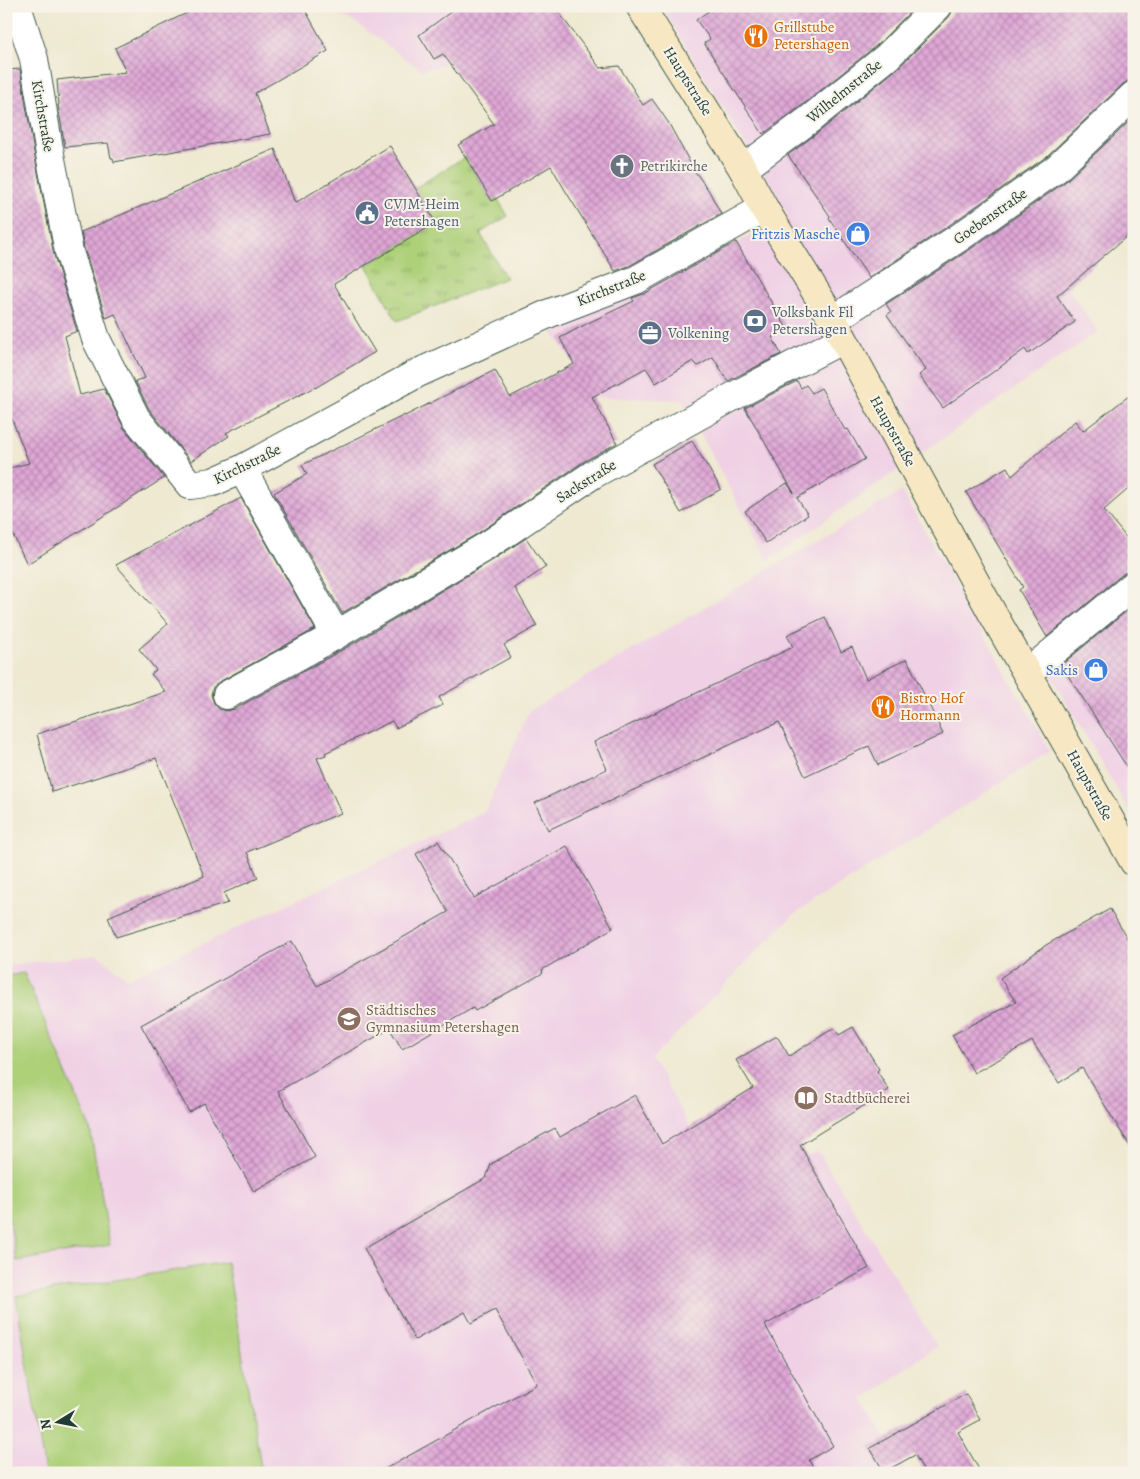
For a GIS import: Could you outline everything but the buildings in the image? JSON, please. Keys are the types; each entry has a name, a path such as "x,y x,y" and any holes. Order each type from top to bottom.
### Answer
{"street":[{"name":"Kirchstraße","path":"16,6 34,59 69,252 96,339 136,418 190,485 213,482 242,470 418,373 550,312 636,280 764,208"},
{"name":"Hauptstraße","path":"640,6 743,169 764,208 838,330 1026,673 1134,862"},
{"name":"Wilhelmstraße","path":"743,169 810,119 887,57 938,6"},
{"name":"Goebenstraße","path":"838,330 960,237 1056,170 1134,94"},
{"name":"Sackstraße","path":"227,695 336,635 485,547 592,475 734,396 838,330"},
{"path":"242,470 336,635"},
{"path":"1026,673 1134,585"}],"shaded area":[{"path":"319,6 528,6 441,65 421,70 355,22"},
{"path":"661,6 837,6 859,54 861,97 883,126 962,201 1018,220 1098,331 768,560 682,400 592,397 574,364 552,332 789,217"},
{"name":"Städtisches Gymnasium Petershagen","path":"902,491 1050,751 792,916 652,1059 726,1192 818,1151 937,1346 863,1399 906,1473 6,1473 6,965 98,955 128,979 485,812 529,711"},
{"path":"1134,596 1134,819 1047,669"}],"green space":[{"path":"465,157 492,201 497,198 508,216 480,233 506,278 397,321 366,265 436,223 415,188"},
{"path":"24,973 90,1128 110,1245 17,1261 6,1202 6,976"},
{"path":"227,1262 262,1473 45,1473 16,1296"}],"place":[{"name":"Grillstube Petershagen","path":"756,36"},
{"name":"Petrikirche","path":"622,166"},
{"name":"CVJM-Heim Petershagen","path":"367,213"},
{"name":"Fritzis Masche","path":"858,234"},
{"name":"Volksbank Fil Petershagen","path":"755,321"},
{"name":"Volkening","path":"650,333"},
{"name":"Sakis","path":"1096,670"},
{"name":"Bistro Hof Hormann","path":"883,707"},
{"name":"Städtisches Gymnasium Petershagen","path":"349,1019"},
{"name":"Stadtbücherei","path":"806,1098"}]}
